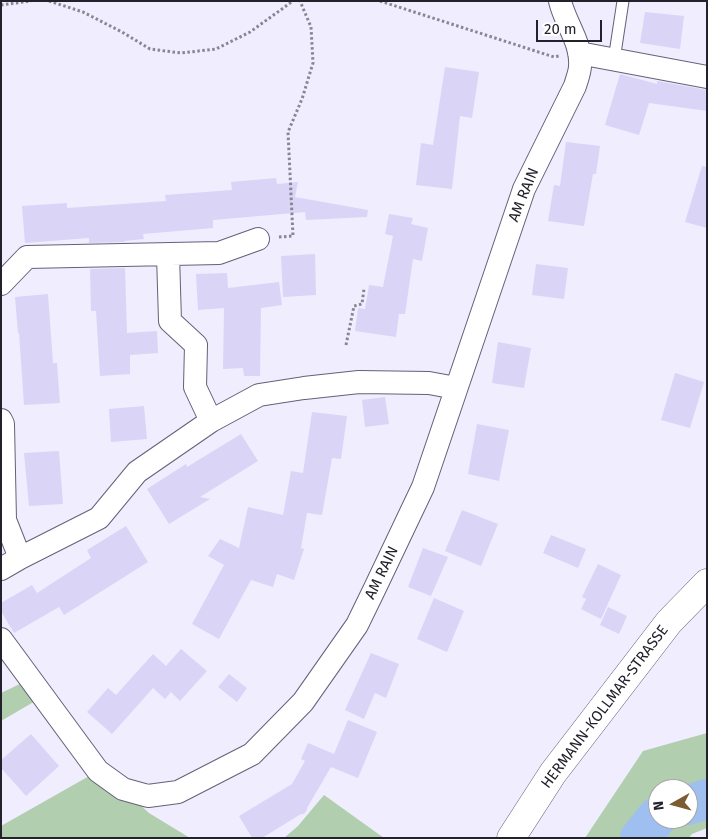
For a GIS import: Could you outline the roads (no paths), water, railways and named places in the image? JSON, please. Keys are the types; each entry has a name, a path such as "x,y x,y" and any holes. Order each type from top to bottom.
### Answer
{"street":[{"path":"560,1 579,53 707,77"},
{"name":"AM RAIN","path":"1,638 98,771 123,789 148,796 178,792 252,754 302,702 357,625 423,487 524,190 575,86 580,67 579,53"},
{"path":"1,284 26,257 219,253 258,239"},
{"path":"168,255 170,321 196,345 195,387 211,421"},
{"path":"1,420 3,424 5,520 11,564 99,518 137,472 211,421 259,395 359,382 429,383 456,388"},
{"name":"HERMANN-KOLLMAR-STRASSE","path":"510,838 558,766 669,622 707,583"}],"lane":[{"path":"614,60 623,1"}],"waterway":[{"path":"698,802 707,799"},
{"path":"640,838 648,828"}]}
